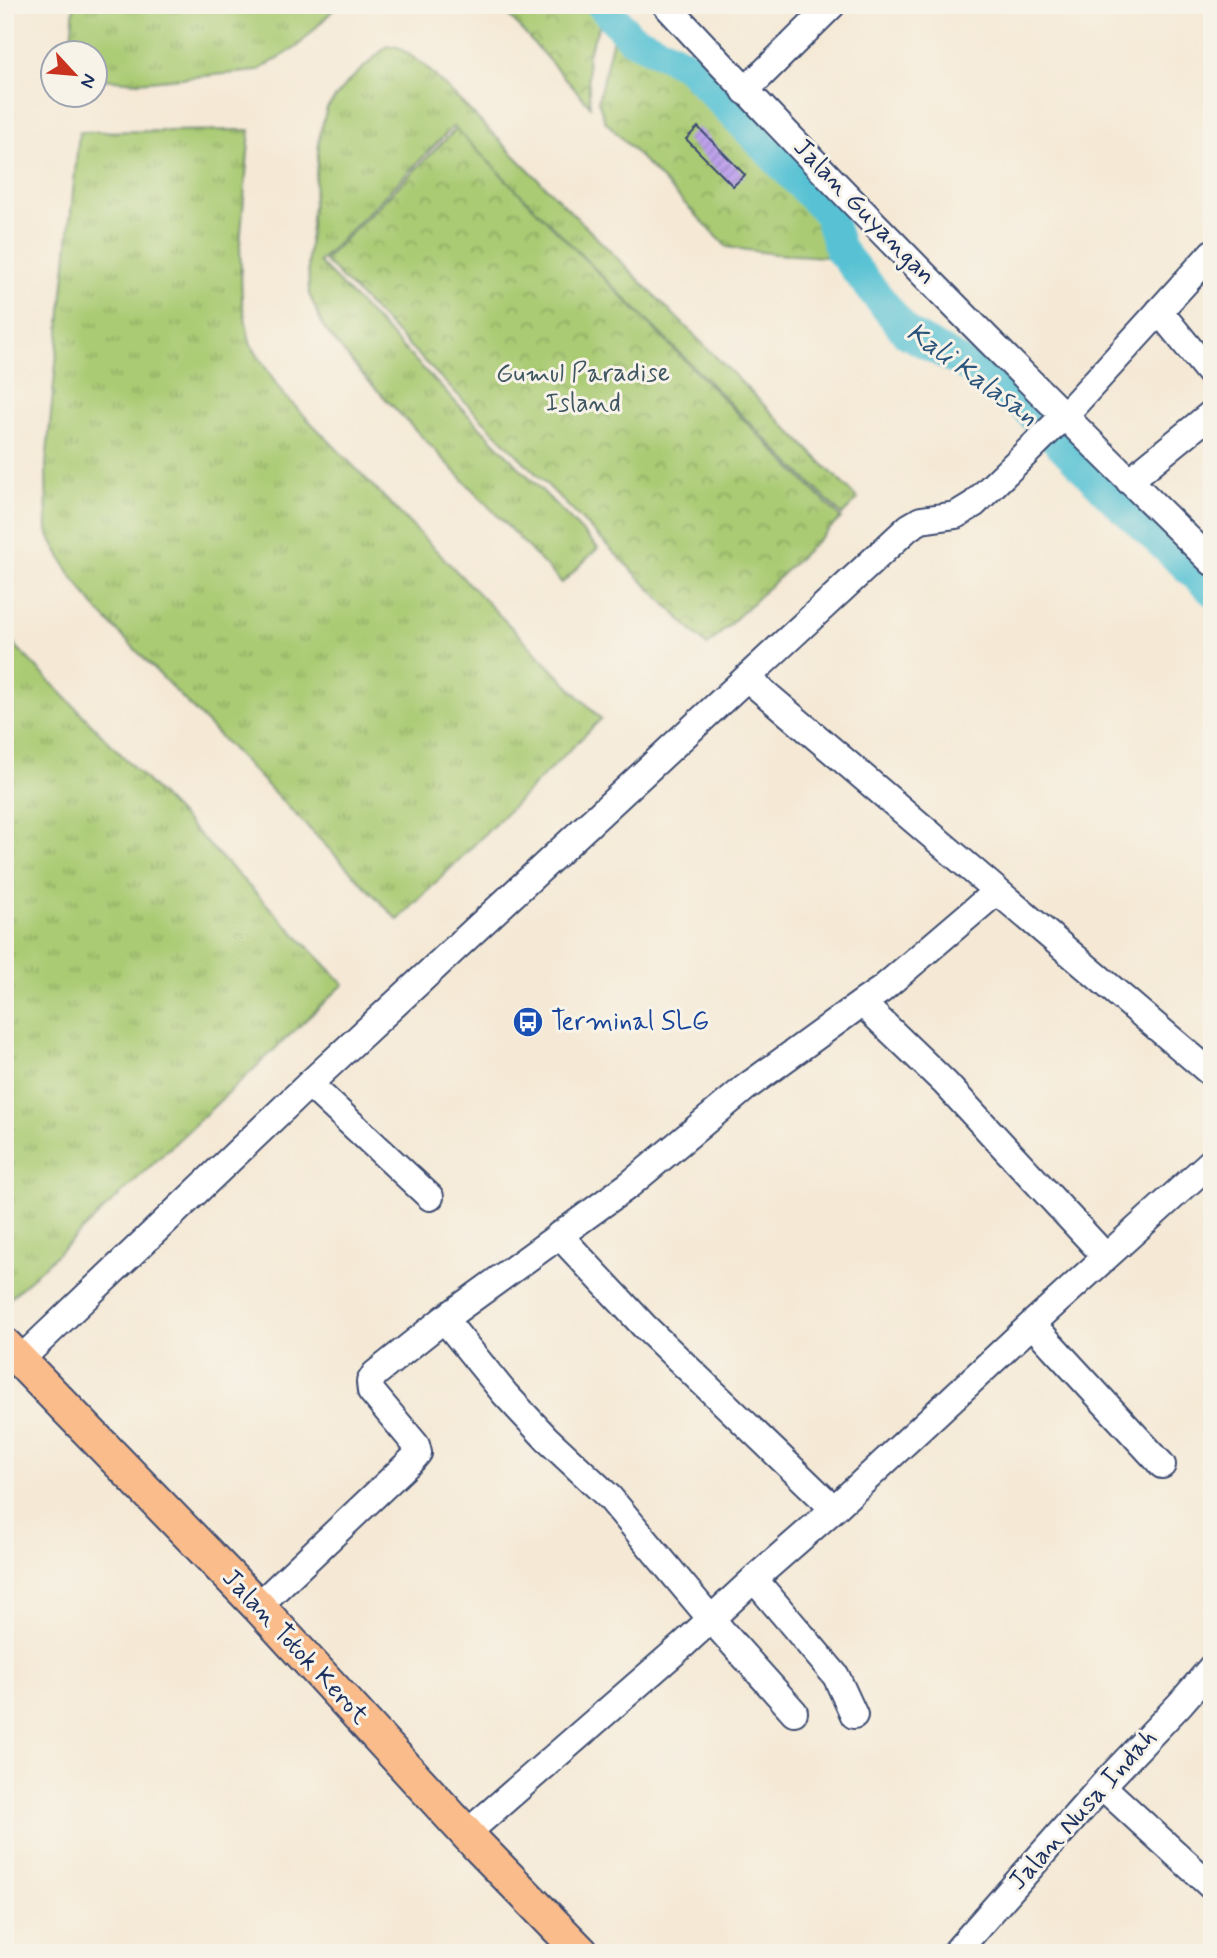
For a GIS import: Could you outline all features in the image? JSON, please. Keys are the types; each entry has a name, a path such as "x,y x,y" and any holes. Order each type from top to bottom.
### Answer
{"main road":[{"name":"Jalan Totok Kerot","path":"13,1353 258,1606 467,1833 582,1953"}],"street":[{"name":"Jalan Guyangan","path":"666,5 1059,421 1129,481 1212,562"},
{"path":"746,91 832,5"},
{"path":"13,1353 309,1084 909,527 921,520 956,515 974,503 1059,421 1212,253"},
{"path":"1159,311 1212,376"},
{"path":"1129,481 1212,412"},
{"path":"747,678 1212,1074"},
{"path":"258,1606 418,1453 416,1445 371,1391 370,1382 375,1374 444,1319 629,1185 746,1088 881,990 997,891"},
{"path":"862,1003 945,1083 1107,1257"},
{"path":"309,1084 430,1197"},
{"path":"467,1833 834,1509 1212,1161"},
{"path":"559,1235 644,1326 834,1509"},
{"path":"444,1319 505,1394 547,1439 610,1498 711,1619 794,1712"},
{"path":"1032,1324 1162,1465"},
{"path":"754,1579 836,1676 854,1715"},
{"name":"Jalan Nusa Indah","path":"971,1947 1102,1786 1212,1667"},
{"path":"1102,1786 1212,1887"}],"green space":[{"path":"74,5 338,5 297,47 257,71 138,82 108,80 108,38 71,38"},
{"path":"499,5 589,5 602,19 587,56 590,106"},
{"path":"614,34 642,54 686,73 822,220 832,247 828,257 775,254 727,247 605,121 598,101"},
{"path":"387,46 398,47 424,65 858,499 842,515 453,127 319,262 598,548 562,583 360,372 324,328 309,294 308,258 320,133 327,108 348,82"},
{"name":"Gumul Paradise Island","path":"456,129 841,518 707,646 324,260"},
{"path":"250,130 240,244 242,301 250,343 282,393 601,719 398,920 97,610 69,572 47,532 46,464 79,132"},
{"path":"5,635 344,984 5,1303"}],"building":[{"path":"698,127 745,175 733,186 686,139"}],"waterway":[{"name":"Kali Kalasan","path":"602,5 630,37 687,65 829,214 840,250 907,333 966,365 1021,403 1110,495 1212,590"}],"place":[{"name":"Terminal SLG","path":"528,1022"}]}
